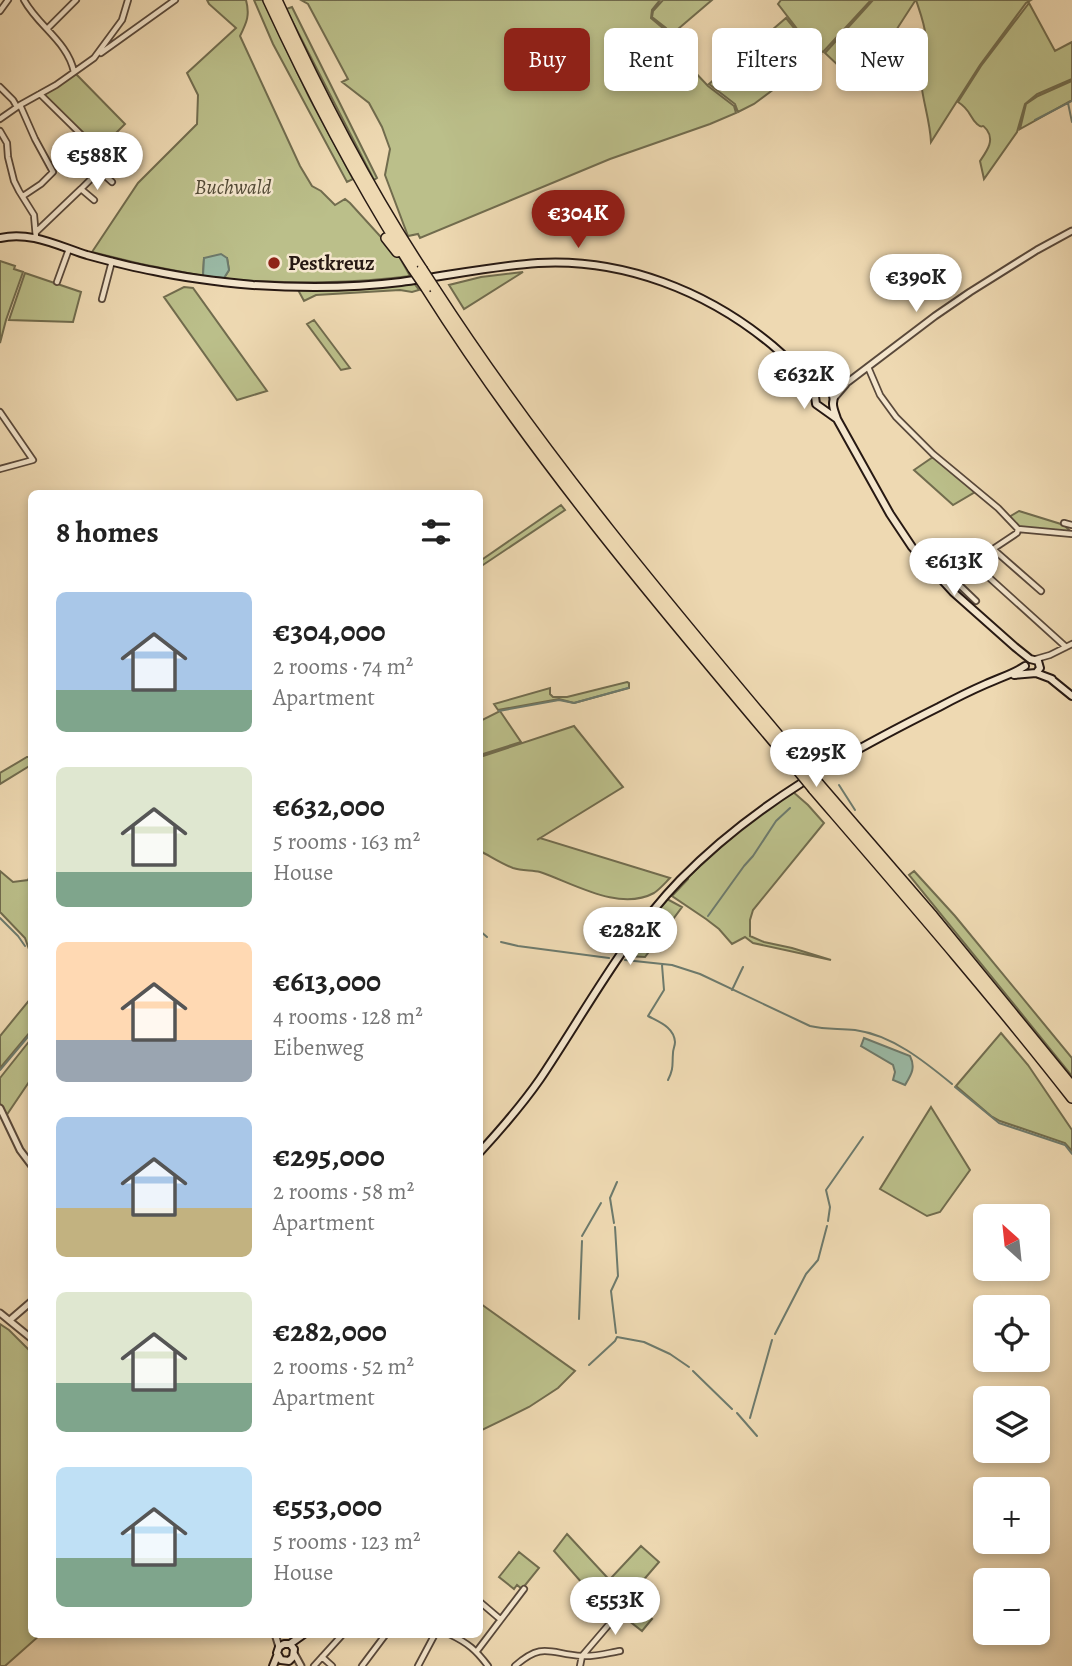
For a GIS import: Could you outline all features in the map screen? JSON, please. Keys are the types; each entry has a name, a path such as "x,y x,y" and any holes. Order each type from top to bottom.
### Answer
{"highway":[{"path":"268,0 366,191 488,382 673,623 798,764 1072,1098"},
{"path":"276,0 346,141 413,254"},
{"path":"395,212 418,269"},
{"path":"386,238 418,269"},
{"path":"816,787 933,916 1072,1086"}],"main road":[{"path":"0,239 36,235 69,249 152,271 253,285 356,286 539,263 574,263 605,267 667,283 730,313 795,366 808,381 816,404 837,419"},
{"path":"808,381 831,392 837,419 890,514 912,547 953,592 1033,666 1072,696"},
{"path":"815,396 825,390"},
{"path":"823,408 829,407 833,401"},
{"path":"483,1149 538,1081 651,914 681,879 733,831 768,804 826,767 947,702 1033,666"},
{"path":"275,1666 301,1638"},
{"path":"275,1666 277,1656 288,1651"}],"street":[{"path":"0,10 8,0"},
{"path":"24,0 64,49 74,72"},
{"path":"47,29 76,0"},
{"path":"94,58 122,20 128,0"},
{"path":"0,119 74,72 175,0"},
{"path":"0,87 18,106 53,172 23,197"},
{"path":"36,235 106,164 106,159 40,94"},
{"path":"0,131 7,144 12,174 34,215 36,235"},
{"path":"100,171 112,182"},
{"path":"81,190 94,200"},
{"path":"833,401 848,382 926,323 970,292 1072,231"},
{"path":"57,282 69,249"},
{"path":"102,299 112,261"},
{"path":"866,369 888,407 911,433 1018,530 1072,534"},
{"path":"825,390 848,382"},
{"path":"0,412 33,460 0,469"},
{"path":"1065,523 1072,525"},
{"path":"976,601 951,577 1018,530"},
{"path":"993,549 1041,591"},
{"path":"973,563 1069,645 1033,666"},
{"path":"0,1108 28,1161"},
{"path":"10,1320 28,1304"},
{"path":"0,1313 28,1336"},
{"path":"477,1651 524,1589"},
{"path":"580,1666 582,1656 628,1601"},
{"path":"483,1605 501,1620"},
{"path":"279,1638 288,1651"},
{"path":"314,1666 339,1638"},
{"path":"362,1666 383,1638"},
{"path":"418,1666 433,1638"},
{"path":"457,1638 477,1651 488,1666"},
{"path":"515,1666 526,1656 539,1651 582,1656 620,1651"},
{"path":"322,1657 332,1666"}],"green space":[{"name":"Buchwald","path":"207,0 246,0 247,18 240,36 300,166 312,186 335,205 345,199 350,203 400,258 410,276 322,282 234,280 224,278 229,270 227,258 204,258 203,276 92,252 138,183 197,124 198,95 187,73 236,28"},
{"name":"Buchwald","path":"254,0 263,0 309,97 353,179 347,182 273,44"},
{"path":"301,0 660,0 652,10 651,18 663,28 604,28 604,91 698,91 698,75 712,91 734,106 736,113 610,159 420,238 418,234 408,236 385,175 390,149 382,127 369,103 342,82 348,79 308,4"},
{"path":"663,0 712,0 679,28 666,28 652,17 653,11"},
{"path":"781,0 871,0 845,28 836,28 836,38 823,52 822,28 796,28 778,4"},
{"path":"873,0 915,1 898,28 848,28"},
{"path":"916,0 1031,0 980,65 931,142 922,91 928,91 928,28 924,28"},
{"path":"1029,3 1055,51 1072,42 1072,79 1037,94 1025,104 1017,132 984,179 980,161 989,146 989,134 958,102 981,66"},
{"path":"292,7 377,178 374,180 286,9"},
{"path":"786,18 794,28 774,28"},
{"path":"836,41 836,63 825,53"},
{"path":"75,73 125,124 99,150 42,94"},
{"path":"1072,81 1072,100 1020,129 1026,104"},
{"path":"718,91 771,91 738,112 735,104"},
{"path":"0,261 23,272 0,343"},
{"path":"523,272 464,309 449,285 481,277"},
{"path":"25,273 81,292 73,322 9,320"},
{"path":"414,283 419,290 316,295 304,301 297,288"},
{"path":"184,287 193,288 267,391 237,400 164,297"},
{"path":"314,320 350,368 341,370 307,324"},
{"path":"933,457 975,492 953,505 914,470"},
{"path":"561,505 565,510 483,565 483,559"},
{"path":"1019,511 1064,525 1072,533 1022,529 1009,517"},
{"path":"627,682 629,688 574,703 559,699 498,710 494,704 550,688 553,697 567,697"},
{"path":"500,711 521,742 483,754 483,720"},
{"path":"574,726 623,787 540,838 670,878 654,893 640,898 611,898 540,872 513,868 483,853 483,756"},
{"path":"28,757 28,767 0,784 0,773"},
{"path":"792,791 824,823 753,910 750,936 831,960 753,943 745,937 732,944 719,929 672,896 688,877 742,828"},
{"path":"0,871 13,882 28,880 28,946 25,938 0,912"},
{"path":"914,871 955,916 1072,1058 1072,1076 909,875"},
{"path":"667,899 682,907 645,957 626,956 644,927"},
{"path":"28,1002 28,1035 0,1068 0,1036"},
{"path":"1001,1033 1028,1065 1072,1130 1072,1151 1065,1143 991,1116 956,1086"},
{"path":"28,1043 28,1083 6,1116 0,1104 0,1078"},
{"path":"931,1107 970,1170 940,1212 927,1216 880,1189"},
{"path":"483,1305 575,1371 558,1388 529,1407 483,1430"},
{"path":"0,1324 28,1349 28,1638 37,1638 5,1666 0,1666"},
{"path":"567,1534 629,1601 621,1610 618,1607 610,1615 554,1551"},
{"path":"641,1546 659,1562 628,1598 611,1578"},
{"path":"519,1552 539,1568 522,1589 517,1585 514,1589 499,1577"},
{"path":"628,1603 652,1619 642,1631 628,1620 631,1616 622,1610"}],"shaded area":[{"path":"221,254 227,258 229,270 224,278 203,276 204,258"},
{"path":"864,1038 910,1056 913,1068 905,1085 893,1080 893,1065 861,1046"}],"waterway":[{"path":"1035,120 1072,101"},
{"path":"1068,103 1072,122"},
{"path":"499,711 559,700 574,703 628,688"},
{"path":"839,785 855,810"},
{"path":"708,916 776,821 790,808"},
{"path":"0,918 25,946"},
{"path":"483,934 487,937"},
{"path":"501,942 609,958"},
{"path":"625,960 672,965 700,974 810,1026 855,1030 882,1037 919,1058 952,1084"},
{"path":"662,965 664,990 648,1016 665,1026 674,1037 668,1080"},
{"path":"732,990 743,967"},
{"path":"0,1070 28,1037"},
{"path":"955,1087 999,1123 1065,1145 1072,1154"},
{"path":"828,1221 830,1207 826,1190 863,1137"},
{"path":"614,1223 610,1198 617,1182"},
{"path":"582,1236 601,1203"},
{"path":"775,1334 806,1274 818,1260 827,1226"},
{"path":"615,1227 618,1276 611,1291 616,1333"},
{"path":"579,1319 582,1241"},
{"path":"589,1365 617,1337 644,1342 670,1354 689,1367"},
{"path":"750,1418 772,1340"},
{"path":"693,1371 732,1409"},
{"path":"737,1413 757,1436"}],"place":[{"name":"Pestkreuz","path":"274,263"}]}
